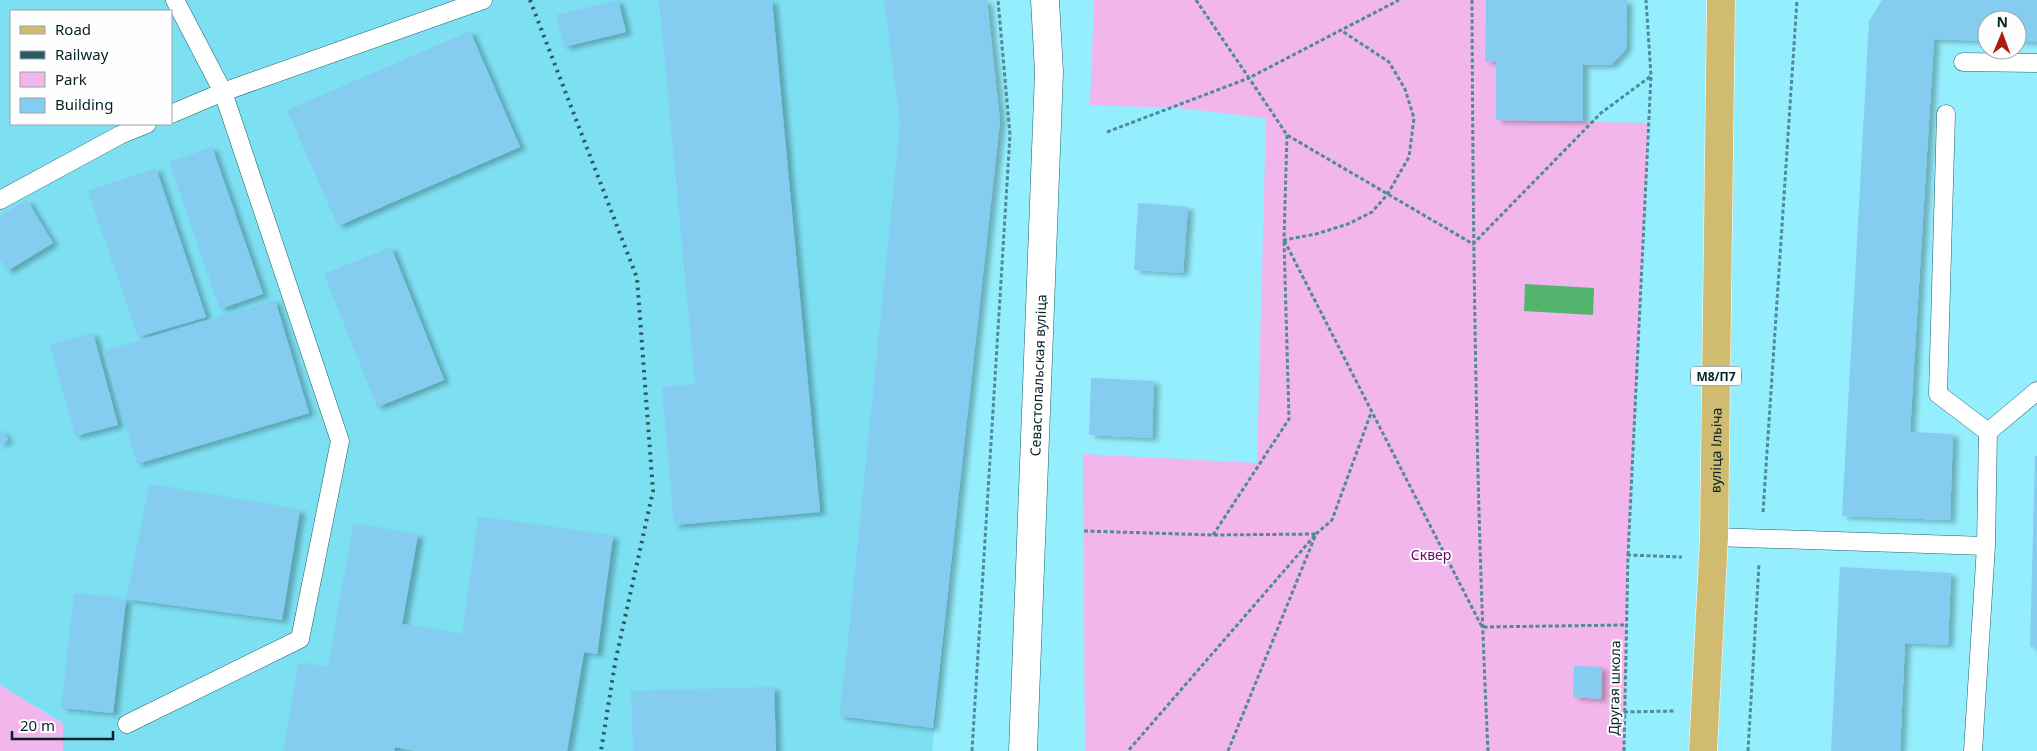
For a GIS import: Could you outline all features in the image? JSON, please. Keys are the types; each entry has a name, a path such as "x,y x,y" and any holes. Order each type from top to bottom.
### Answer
{"main road":[{"name":"вуліца Ільіча","path":"1703,751 1714,537 1721,0"}],"street":[{"name":"Севастопальская вуліца","path":"1023,751 1049,72 1045,0"}],"lane":[{"path":"127,724 300,639 340,441 223,92 174,0"},
{"path":"172,114 223,92 483,0"},
{"path":"1963,62 2037,63"},
{"path":"1946,114 1938,394 1988,432"},
{"path":"0,200 120,135 145,125"},
{"path":"1973,751 1986,546 1988,432 2037,390"},
{"path":"1714,537 1986,546"}],"path":[{"path":"972,751 1010,135 998,0"},
{"path":"1196,0 1287,135 1472,244"},
{"path":"1107,132 1249,78 1399,0"},
{"path":"1472,0 1472,244 1482,627 1488,751"},
{"path":"1628,555 1651,76 1646,0"},
{"path":"1762,538 1797,0"},
{"path":"1284,240 1316,234 1348,224 1372,212 1387,195 1409,157 1414,118 1405,89 1389,62 1342,31"},
{"path":"1472,244 1601,113 1651,76"},
{"path":"1213,535 1289,419 1284,240 1287,135"},
{"path":"1284,240 1482,627"},
{"path":"1128,751 1316,534 1332,520 1371,413"},
{"path":"1084,531 1213,535 1316,534"},
{"path":"1228,751 1316,534"},
{"name":"Другая школа","path":"1482,627 1626,625 1624,751"},
{"path":"1624,712 1705,711"}],"shaded area":[{"path":"0,0 987,0 1000,121 932,751 63,751 63,723 0,685"},
{"path":"1525,284 1594,288 1593,315 1524,311"}],"green space":[{"name":"Сквер","path":"1094,0 1486,0 1485,61 1496,61 1496,120 1649,123 1628,555 1624,751 1085,751 1083,454 1257,463 1266,118 1177,108 1090,105"},
{"path":"0,685 63,724 63,751 0,751"}],"building":[{"path":"618,0 626,32 564,47 556,15"},
{"path":"659,0 772,0 820,512 674,525 662,387 695,384"},
{"path":"884,0 987,0 1000,121 933,728 839,716 900,123"},
{"path":"1486,0 1627,0 1626,49 1611,65 1583,65 1583,121 1496,120 1496,61 1485,62"},
{"path":"1882,0 2037,0 2037,42 2027,42 2027,10 1977,10 1977,41 1934,39 1910,432 1953,434 1950,520 1842,516 1869,21"},
{"path":"470,31 520,147 338,226 287,110"},
{"path":"212,147 263,294 220,309 169,162"},
{"path":"156,168 206,317 138,337 88,191"},
{"path":"27,200 53,243 7,271 0,260 0,216"},
{"path":"1138,203 1188,207 1183,273 1134,270"},
{"path":"391,247 444,380 377,407 324,274"},
{"path":"275,300 309,413 137,464 103,351"},
{"path":"93,333 118,425 75,436 50,345"},
{"path":"1091,378 1154,381 1152,438 1089,435"},
{"path":"0,428 8,440 0,445"},
{"path":"2035,456 2037,456 2037,647 2030,647"},
{"path":"149,485 300,510 282,620 126,599"},
{"path":"478,517 613,536 597,654 584,652 567,751 416,751 395,747 394,751 283,751 298,663 328,668 353,524 418,535 402,624 462,635"},
{"path":"1840,567 1951,573 1948,645 1905,643 1900,751 1831,751"},
{"path":"74,593 126,599 113,713 61,708"},
{"path":"1574,666 1602,667 1601,699 1573,697"},
{"path":"774,687 776,751 633,751 631,691"}],"railway":[{"path":"530,0 637,278 653,491 615,663 601,751"}]}
